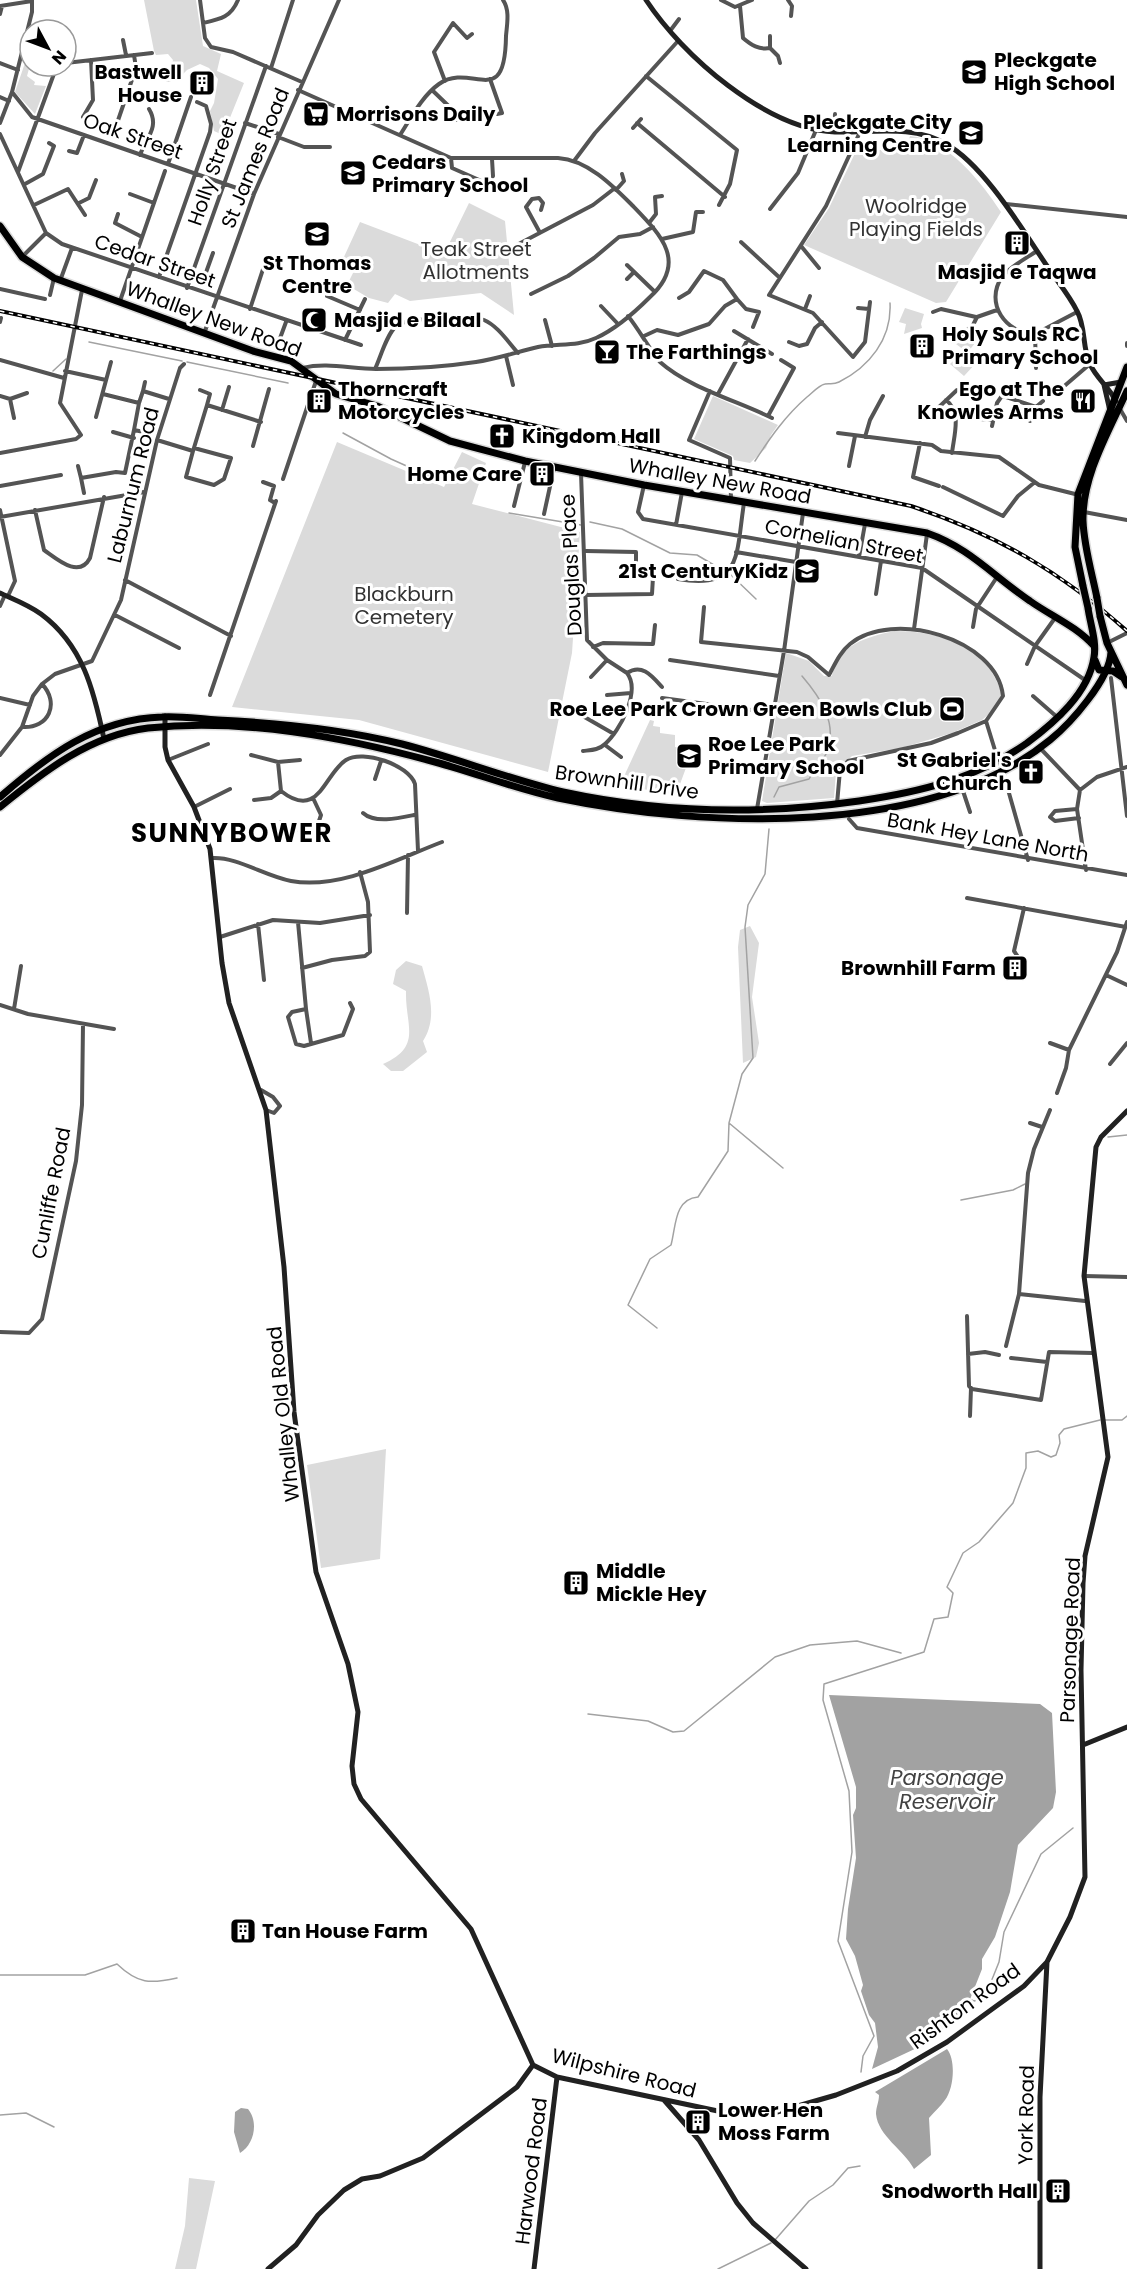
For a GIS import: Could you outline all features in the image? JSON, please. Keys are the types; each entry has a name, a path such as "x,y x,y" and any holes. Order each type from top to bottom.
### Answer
{"highway":[{"name":"Whalley New Road","path":"0,228 22,257 57,280 205,331 253,351 291,362 336,394 377,406 450,441 525,461 644,485 927,533 958,545 998,577 1055,617 1107,644"},
{"path":"1108,675 1097,668 1088,608 1075,547 1078,494 1127,367"},
{"path":"1126,683 1107,644 1086,543 1083,512 1091,475 1127,391"},
{"name":"Whalley New Road","path":"1071,626 1094,650"},
{"path":"1094,650 1097,646 1107,644"},
{"name":"Brownhill Drive","path":"0,797 45,759 101,727 165,716 268,723 326,730 402,744 567,792 675,808 757,811 837,804 940,785 998,761 1043,731 1058,718 1085,680 1094,650"},
{"path":"1108,675 1111,652"},
{"path":"1108,675 1116,672 1126,683"},
{"name":"Brownhill Drive","path":"0,807 52,767 104,739 133,731 197,726 283,731 352,741 560,798 702,818 755,819 849,813 903,804 962,788 1002,771 1040,748 1067,724 1108,675"}],"street":[{"path":"200,0 205,38 211,47 234,52 302,82"},
{"path":"203,23 222,19 233,13 238,0"},
{"path":"271,68 293,0"},
{"name":"St James Road","path":"205,331 254,194 339,0"},
{"path":"400,135 432,90 446,81 490,79 502,72 506,58 507,9 503,0"},
{"path":"646,0 669,31 704,67 741,95 796,124 834,132 914,132 946,144 968,161 1005,204 1078,311 1090,364 1115,398 1127,422"},
{"path":"721,0 729,6 740,6 752,0"},
{"path":"788,0 792,6 791,16"},
{"path":"0,14 1,6 32,1 29,18"},
{"path":"740,6 743,38 757,47 770,48 778,56 780,63"},
{"path":"669,31 679,19"},
{"path":"446,81 434,52 453,23 467,38 472,34"},
{"path":"770,36 770,48"},
{"path":"123,40 126,56"},
{"path":"574,161 595,133 678,41"},
{"path":"78,62 152,53"},
{"path":"114,132 136,68 134,55"},
{"path":"83,117 93,100 91,60"},
{"path":"0,63 18,70 0,123"},
{"name":"Holly Street","path":"187,288 266,66"},
{"path":"646,76 691,114 735,146 738,154 725,196 719,205"},
{"path":"18,173 52,78"},
{"path":"490,79 502,113 497,114"},
{"path":"298,90 452,158 558,158 574,161 615,189 651,225 662,239 669,256 666,277 656,292 618,324 597,338 455,364 375,369 317,366 302,368"},
{"path":"432,90 459,116 456,120"},
{"name":"Oak Street","path":"12,92 32,117 254,194"},
{"path":"0,97 9,101"},
{"path":"168,164 191,97"},
{"path":"159,277 196,174 211,124 206,106 197,102"},
{"path":"140,155 154,126 156,116 149,109"},
{"path":"834,132 835,114"},
{"path":"633,128 641,119"},
{"path":"875,131 879,119"},
{"path":"245,123 304,147 330,147"},
{"path":"637,123 725,196"},
{"path":"770,208 795,178 816,130"},
{"path":"860,132 826,206 769,295 787,304 805,309 822,322 853,357 866,342 870,302"},
{"path":"0,134 46,233 22,257"},
{"path":"69,151 77,153 84,135"},
{"path":"25,184 43,174 54,146 49,143"},
{"path":"452,158 452,168 486,183 493,176 492,159"},
{"path":"119,302 165,171"},
{"path":"511,248 539,231 593,205 624,181 622,174"},
{"path":"79,202 89,198 96,180"},
{"path":"34,204 68,189 79,202 85,215"},
{"path":"130,194 154,203"},
{"path":"531,294 568,276 619,237 640,234 651,225 656,214 655,197 662,196"},
{"path":"539,231 526,207 532,199 538,198 543,203 541,210"},
{"path":"1005,204 1127,217"},
{"path":"662,239 693,232 696,212 703,212"},
{"path":"118,214 115,223 117,226 142,237"},
{"name":"Cedar Street","path":"46,233 72,248 286,322 361,345"},
{"path":"741,242 780,278"},
{"path":"801,246 819,268"},
{"path":"50,295 72,248"},
{"path":"1037,251 1003,276 997,290 997,310 1012,328 1035,334 1045,332 1078,311"},
{"path":"204,278 213,253"},
{"path":"249,309 267,257"},
{"path":"700,264 704,271 723,280 746,309 759,312 753,327"},
{"path":"627,265 656,292"},
{"path":"679,298 689,292 704,271"},
{"path":"627,279 634,272"},
{"path":"192,274 212,280"},
{"path":"0,289 45,299"},
{"path":"0,453 76,439 81,435 80,429 60,403 82,290"},
{"path":"327,296 360,310"},
{"path":"805,309 810,296"},
{"path":"345,340 365,299"},
{"path":"644,336 657,330 678,335 709,324 725,306 737,299"},
{"path":"601,306 618,324"},
{"path":"858,308 869,309"},
{"path":"933,312 941,309 968,317 977,317 997,310"},
{"path":"628,316 644,336 658,360 710,391 770,417 794,368 781,360"},
{"path":"375,369 393,329 402,323 456,317 484,320 500,333 518,353"},
{"path":"953,342 973,325 977,317"},
{"path":"545,320 552,346"},
{"path":"279,341 286,322"},
{"path":"789,342 799,346 807,344 815,328 822,322"},
{"path":"734,331 772,354"},
{"path":"1035,334 1036,368"},
{"path":"718,394 748,339"},
{"path":"506,356 513,385"},
{"path":"0,360 64,378"},
{"path":"96,417 111,362"},
{"name":"Laburnum Road","path":"84,664 92,661 115,615 157,440 180,368 184,364"},
{"path":"1062,388 1090,364"},
{"path":"65,371 106,380"},
{"path":"788,379 794,383"},
{"path":"283,478 315,381"},
{"path":"81,478 116,472 125,473 145,382"},
{"path":"1104,385 1121,382"},
{"path":"1104,385 1109,411 1120,409"},
{"path":"222,410 229,387"},
{"path":"254,446 269,389"},
{"path":"157,440 194,449 231,458 224,479 214,485 186,477 194,449 207,405 210,394 200,390"},
{"path":"939,407 957,390"},
{"path":"992,426 997,403 1006,390"},
{"path":"142,391 170,399"},
{"path":"710,391 689,440 730,458 731,501"},
{"path":"0,396 10,399 27,393"},
{"path":"103,394 140,404"},
{"path":"865,437 870,420 883,396"},
{"path":"1003,396 1036,407"},
{"path":"10,399 14,418"},
{"path":"946,400 955,411 956,417 952,453"},
{"path":"1030,421 1036,407 1043,400"},
{"path":"207,405 261,422"},
{"path":"956,417 992,420"},
{"path":"134,430 149,433"},
{"path":"113,432 134,438"},
{"path":"838,433 920,443 952,453 1002,458 1035,482 1086,496"},
{"path":"849,466 855,436"},
{"path":"920,443 913,477 941,487 1003,516 1018,496 1035,482"},
{"path":"514,506 525,461"},
{"path":"78,466 84,493"},
{"path":"544,514 554,467"},
{"name":"Douglas Place","path":"581,472 586,551 587,640 607,660 627,673"},
{"path":"0,486 61,474"},
{"path":"210,695 276,502 270,500 274,486 263,482"},
{"name":"Cornelian Street","path":"644,485 639,516 739,537 922,568 1085,680"},
{"path":"1,517 144,492"},
{"path":"676,525 682,492"},
{"path":"35,510 44,550 71,567 79,568 85,565 90,558 104,498"},
{"path":"678,579 715,582 728,573 736,552 744,503"},
{"path":"0,510 15,581 4,595 0,606"},
{"path":"1083,512 1127,520"},
{"path":"755,819 784,651 802,513"},
{"path":"859,557 865,524"},
{"path":"914,629 927,533"},
{"path":"586,551 636,552 636,563"},
{"path":"736,552 796,562"},
{"path":"876,594 881,561"},
{"path":"684,580 685,573"},
{"path":"586,595 652,594 653,577"},
{"path":"973,627 978,605 998,577"},
{"path":"125,580 231,636"},
{"path":"4,595 40,613 73,644 84,664 104,739"},
{"path":"704,607 701,642 797,652 808,657 829,675 843,651 858,639 897,628 914,629 949,639 980,656 990,665 1001,684 1003,696 986,721 931,743 848,760 840,770 837,804"},
{"path":"115,615 179,648"},
{"path":"1027,664 1035,645 1055,617"},
{"path":"593,647 603,643 653,644 655,625"},
{"path":"1107,644 1126,634"},
{"path":"591,677 607,660"},
{"path":"670,660 779,676"},
{"path":"0,755 22,727 30,705 42,684 55,674 84,664"},
{"path":"583,752 596,750 605,745 630,708 632,682 627,673 633,669 641,669 648,672 662,687"},
{"path":"1108,675 1127,816"},
{"path":"22,727 32,728 43,723 50,712 52,699 42,684"},
{"path":"607,695 631,693"},
{"path":"1033,696 1058,718"},
{"path":"0,698 30,705"},
{"path":"662,698 773,713"},
{"path":"581,715 614,734"},
{"name":"Whalley Old Road","path":"165,716 165,747 168,760 207,835 213,858 229,1003 261,1090 266,1110 284,1267 294,1412 316,1572 348,1664 358,1712 352,1766 354,1784 361,1799 471,1929 533,2065"},
{"path":"986,721 998,761"},
{"path":"168,760 208,744"},
{"path":"605,745 621,757"},
{"path":"1040,748 1080,790"},
{"path":"251,755 278,762 300,760"},
{"path":"281,791 297,799 313,798 326,787 345,760 358,756 397,765 413,779 418,851"},
{"path":"375,779 381,775 381,761"},
{"path":"278,762 281,791"},
{"path":"1086,870 1077,809 1080,790 1097,777 1127,767"},
{"path":"1002,771 1028,860"},
{"path":"962,788 970,812"},
{"path":"194,807 230,789"},
{"path":"254,800 271,798 281,791"},
{"path":"313,798 321,815 317,827"},
{"path":"1077,809 1055,812 1050,817 1055,821 1078,818"},
{"path":"363,813 367,817 385,819 414,815"},
{"name":"Bank Hey Lane North","path":"849,819 857,828 1028,860 1127,875"},
{"path":"280,822 299,830 317,827 324,831"},
{"path":"213,858 227,857 263,874 312,883 360,872 442,842"},
{"path":"407,913 408,855"},
{"path":"302,968 333,960 368,955 372,946 370,915 360,872"},
{"path":"967,898 1126,924 1106,975 1069,1050 1066,1068 1057,1093"},
{"path":"1023,964 1014,951 1024,908"},
{"path":"220,937 273,920 320,923 370,915"},
{"path":"298,922 311,1044"},
{"path":"258,924 264,980"},
{"path":"14,1009 21,966"},
{"path":"1106,975 1127,985"},
{"path":"306,1009 290,1013 288,1022 297,1045 311,1044 344,1034 353,1009 350,1003"},
{"path":"0,1005 28,1014 114,1029"},
{"name":"Cunliffe Road","path":"0,1332 29,1333 42,1319 76,1161 82,1104 83,1024"},
{"path":"1050,1043 1069,1050"},
{"path":"1110,1064 1127,1043"},
{"path":"261,1090 273,1097 280,1106 277,1112 266,1110"},
{"path":"1006,1346 1019,1294 1028,1173 1042,1127 1050,1110"},
{"name":"Parsonage Road","path":"1047,1962 1070,1917 1085,1877 1083,1583 1085,1556 1108,1457 1085,1301 1084,1276 1096,1146 1101,1137 1127,1111"},
{"path":"1030,1123 1042,1127"},
{"path":"1084,1276 1127,1277"},
{"path":"1019,1294 1085,1301"},
{"path":"967,1316 971,1388 970,1416"},
{"path":"971,1388 1041,1400 1051,1350 1081,1355 1093,1353"},
{"path":"968,1353 985,1352 999,1355"},
{"path":"1011,1358 1047,1362"},
{"path":"1083,1745 1127,1727"},
{"name":"Rishton Road","path":"897,2071 946,2042 1024,1986 1047,1962"},
{"name":"York Road","path":"1040,2269 1040,2097 1047,1962"},
{"name":"Wilpshire Road","path":"268,2269 296,2245 318,2215 344,2190 362,2179 380,2176 423,2158 516,2087 533,2065 557,2077 732,2114 770,2114 836,2095 897,2071"},
{"name":"Harwood Road","path":"534,2269 557,2077"},
{"path":"664,2100 699,2140 737,2203 766,2237 806,2269"}],"green space":[{"path":"144,0 196,0 203,46 221,54 217,71 244,83 223,135 214,131 210,111 214,103 218,79 209,68 200,64 187,70 175,82 166,82 173,60 168,54 156,55 154,51"},
{"path":"20,78 30,78 35,82 34,85 46,86 35,114 15,92"},
{"name":"Woolridge Playing Fields","path":"910,136 938,145 963,164 1001,212 946,302 936,303 804,245 829,208 856,151 906,149"},
{"name":"Teak Street Allotments","path":"469,203 505,221 514,315 481,293 410,301 395,294 388,303 369,298 347,285 358,263 343,259 360,222 444,254"},
{"path":"905,308 924,314 922,328 904,334 906,324 899,322"},
{"path":"972,330 980,337 967,353 977,362 964,376 950,364 964,350 956,344"},
{"path":"713,396 778,425 766,448 750,463 734,460 733,456 694,439"},
{"name":"Blackburn Cemetery","path":"337,442 444,487 462,452 486,463 472,504 580,532 572,653 548,772 359,720 232,707"},
{"path":"895,631 929,634 961,645 975,654 996,678 1002,695 990,713 982,720 952,733 901,748 852,756 836,772 834,798 767,803 762,801 786,653 809,661 824,676 832,676 835,665 847,649 865,639"},
{"path":"650,720 654,721 653,726 660,727 660,733 675,735 675,747 683,748 682,755 690,757 676,795 620,785"},
{"path":"750,926 759,943 752,997 759,1043 756,1057 743,1063 738,947 740,930"},
{"path":"406,961 422,966 427,985 431,1014 428,1032 423,1041 427,1052 403,1071 391,1071 383,1064 403,1050 408,1042 406,991 393,984 396,970"},
{"path":"386,1449 380,1559 321,1568 307,1465"},
{"path":"189,2178 215,2181 196,2269 175,2269 185,2226"}],"water":[{"name":"Parsonage Reservoir","path":"829,1695 1040,1704 1052,1713 1056,1792 1053,1808 1018,1845 1010,1892 995,1937 982,1959 982,1969 965,2012 919,2047 872,2069 878,2047 875,2023 869,2015 861,1991 863,1985 855,1956 846,1939 856,1858 853,1815 856,1808 856,1787"},
{"path":"947,2049 953,2067 950,2089 943,2102 929,2118 931,2155 914,2169 881,2129 876,2114 879,2095 875,2092"},
{"path":"241,2108 248,2109 254,2127 249,2145 240,2153 234,2132 235,2112"}],"waterway":[{"path":"755,461 772,436 799,404 818,388 837,383 850,376 869,360 883,340 890,316 890,303"},
{"path":"89,342 182,361"},
{"path":"53,371 66,359"},
{"path":"187,362 288,383"},
{"path":"343,433 391,459 440,481"},
{"path":"509,513 581,525"},
{"path":"590,522 622,529 670,553 697,555 724,571"},
{"path":"731,575 756,599"},
{"path":"774,797 779,787 809,779 827,752 830,741 829,721 825,711 802,676"},
{"path":"657,1328 628,1305 650,1259 671,1245 680,1208 690,1199 698,1197 728,1151 729,1123 742,1074 753,1058 745,927 748,905 765,874 769,829"},
{"path":"729,1123 783,1168"},
{"path":"1108,1137 1127,1135"},
{"path":"961,1200 1013,1190 1025,1184"},
{"path":"1105,1420 1122,1420 1127,1416"},
{"path":"861,2072 863,2056 874,2036 838,1941 852,1852 849,1791 823,1700 824,1684 924,1652 934,1619 948,1617 953,1593 947,1587 963,1553 979,1542 1013,1503 1026,1468 1026,1453 1038,1451 1051,1457 1056,1455 1060,1443 1059,1435 1064,1429 1100,1420"},
{"path":"588,1714 648,1721 673,1732 684,1731 775,1657 810,1645 857,1641 901,1653"},
{"path":"969,1999 974,2001 985,1997 999,1962 1004,1932 1041,1854 1073,1828"},
{"path":"0,1975 85,1975 117,1964 124,1971 145,1981 177,1978"},
{"path":"0,2115 26,2113 54,2127"},
{"path":"775,2240 809,2201 833,2185 848,2168 860,2166"},
{"path":"718,2269 771,2243"}],"railway":[{"path":"0,311 911,506 972,529 1026,557 1077,590 1127,631"}],"place":[{"name":"Pleckgate High School","path":"974,72"},
{"name":"Bastwell House","path":"202,83"},
{"name":"Morrisons Daily","path":"316,114"},
{"name":"Pleckgate City Learning Centre","path":"971,133"},
{"name":"Cedars Primary School","path":"353,173"},
{"name":"St Thomas Centre","path":"317,234"},
{"name":"Masjid e Taqwa","path":"1017,243"},
{"name":"Masjid e Bilaal","path":"314,320"},
{"name":"Holy Souls RC Primary School","path":"922,346"},
{"name":"The Farthings","path":"607,352"},
{"name":"Thorncraft Motorcycles","path":"319,401"},
{"name":"Ego at The Knowles Arms","path":"1083,401"},
{"name":"Kingdom Hall","path":"502,436"},
{"name":"Home Care","path":"542,474"},
{"name":"21st CenturyKidz","path":"807,571"},
{"name":"Roe Lee Park Crown Green Bowls Club","path":"952,709"},
{"name":"Roe Lee Park Primary School","path":"689,756"},
{"name":"St Gabriel's Church","path":"1031,772"},
{"name":"Brownhill Farm","path":"1015,968"},
{"name":"Middle Mickle Hey","path":"576,1583"},
{"name":"Tan House Farm","path":"243,1931"},
{"name":"Lower Hen Moss Farm","path":"698,2122"},
{"name":"Snodworth Hall","path":"1058,2191"}],"district":[{"name":"SUNNYBOWER","path":"232,833"}]}
